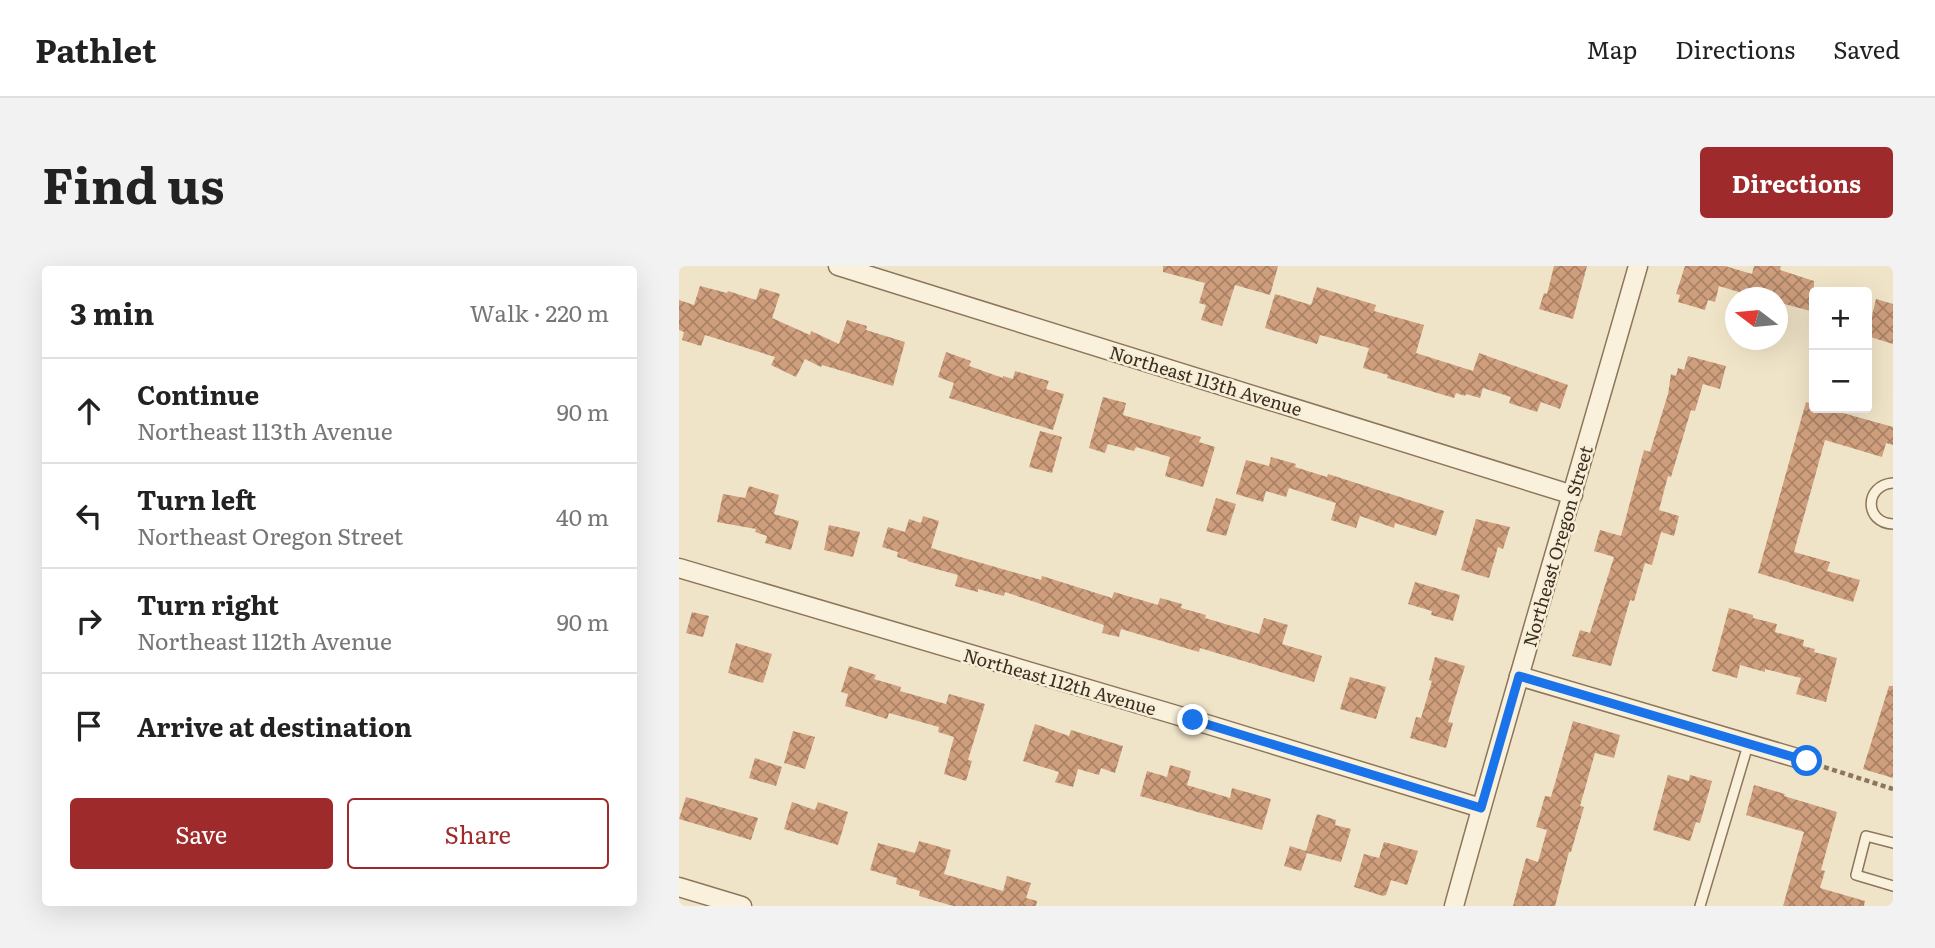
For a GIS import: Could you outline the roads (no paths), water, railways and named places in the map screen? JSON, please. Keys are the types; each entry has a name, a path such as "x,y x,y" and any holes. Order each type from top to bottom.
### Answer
{"street":[{"name":"Northeast 113th Avenue","path":"838,266 1573,495"},
{"name":"Northeast Oregon Street","path":"1454,906 1638,266"},
{"name":"Northeast 112th Avenue","path":"679,568 1481,808"},
{"path":"1519,676 1807,761"},
{"path":"679,887 741,906"}],"lane":[{"path":"1893,483 1881,486 1871,499 1874,515 1880,521 1893,524"},
{"path":"1700,906 1748,745"},
{"path":"1893,842 1866,836 1856,875 1893,886"}]}
